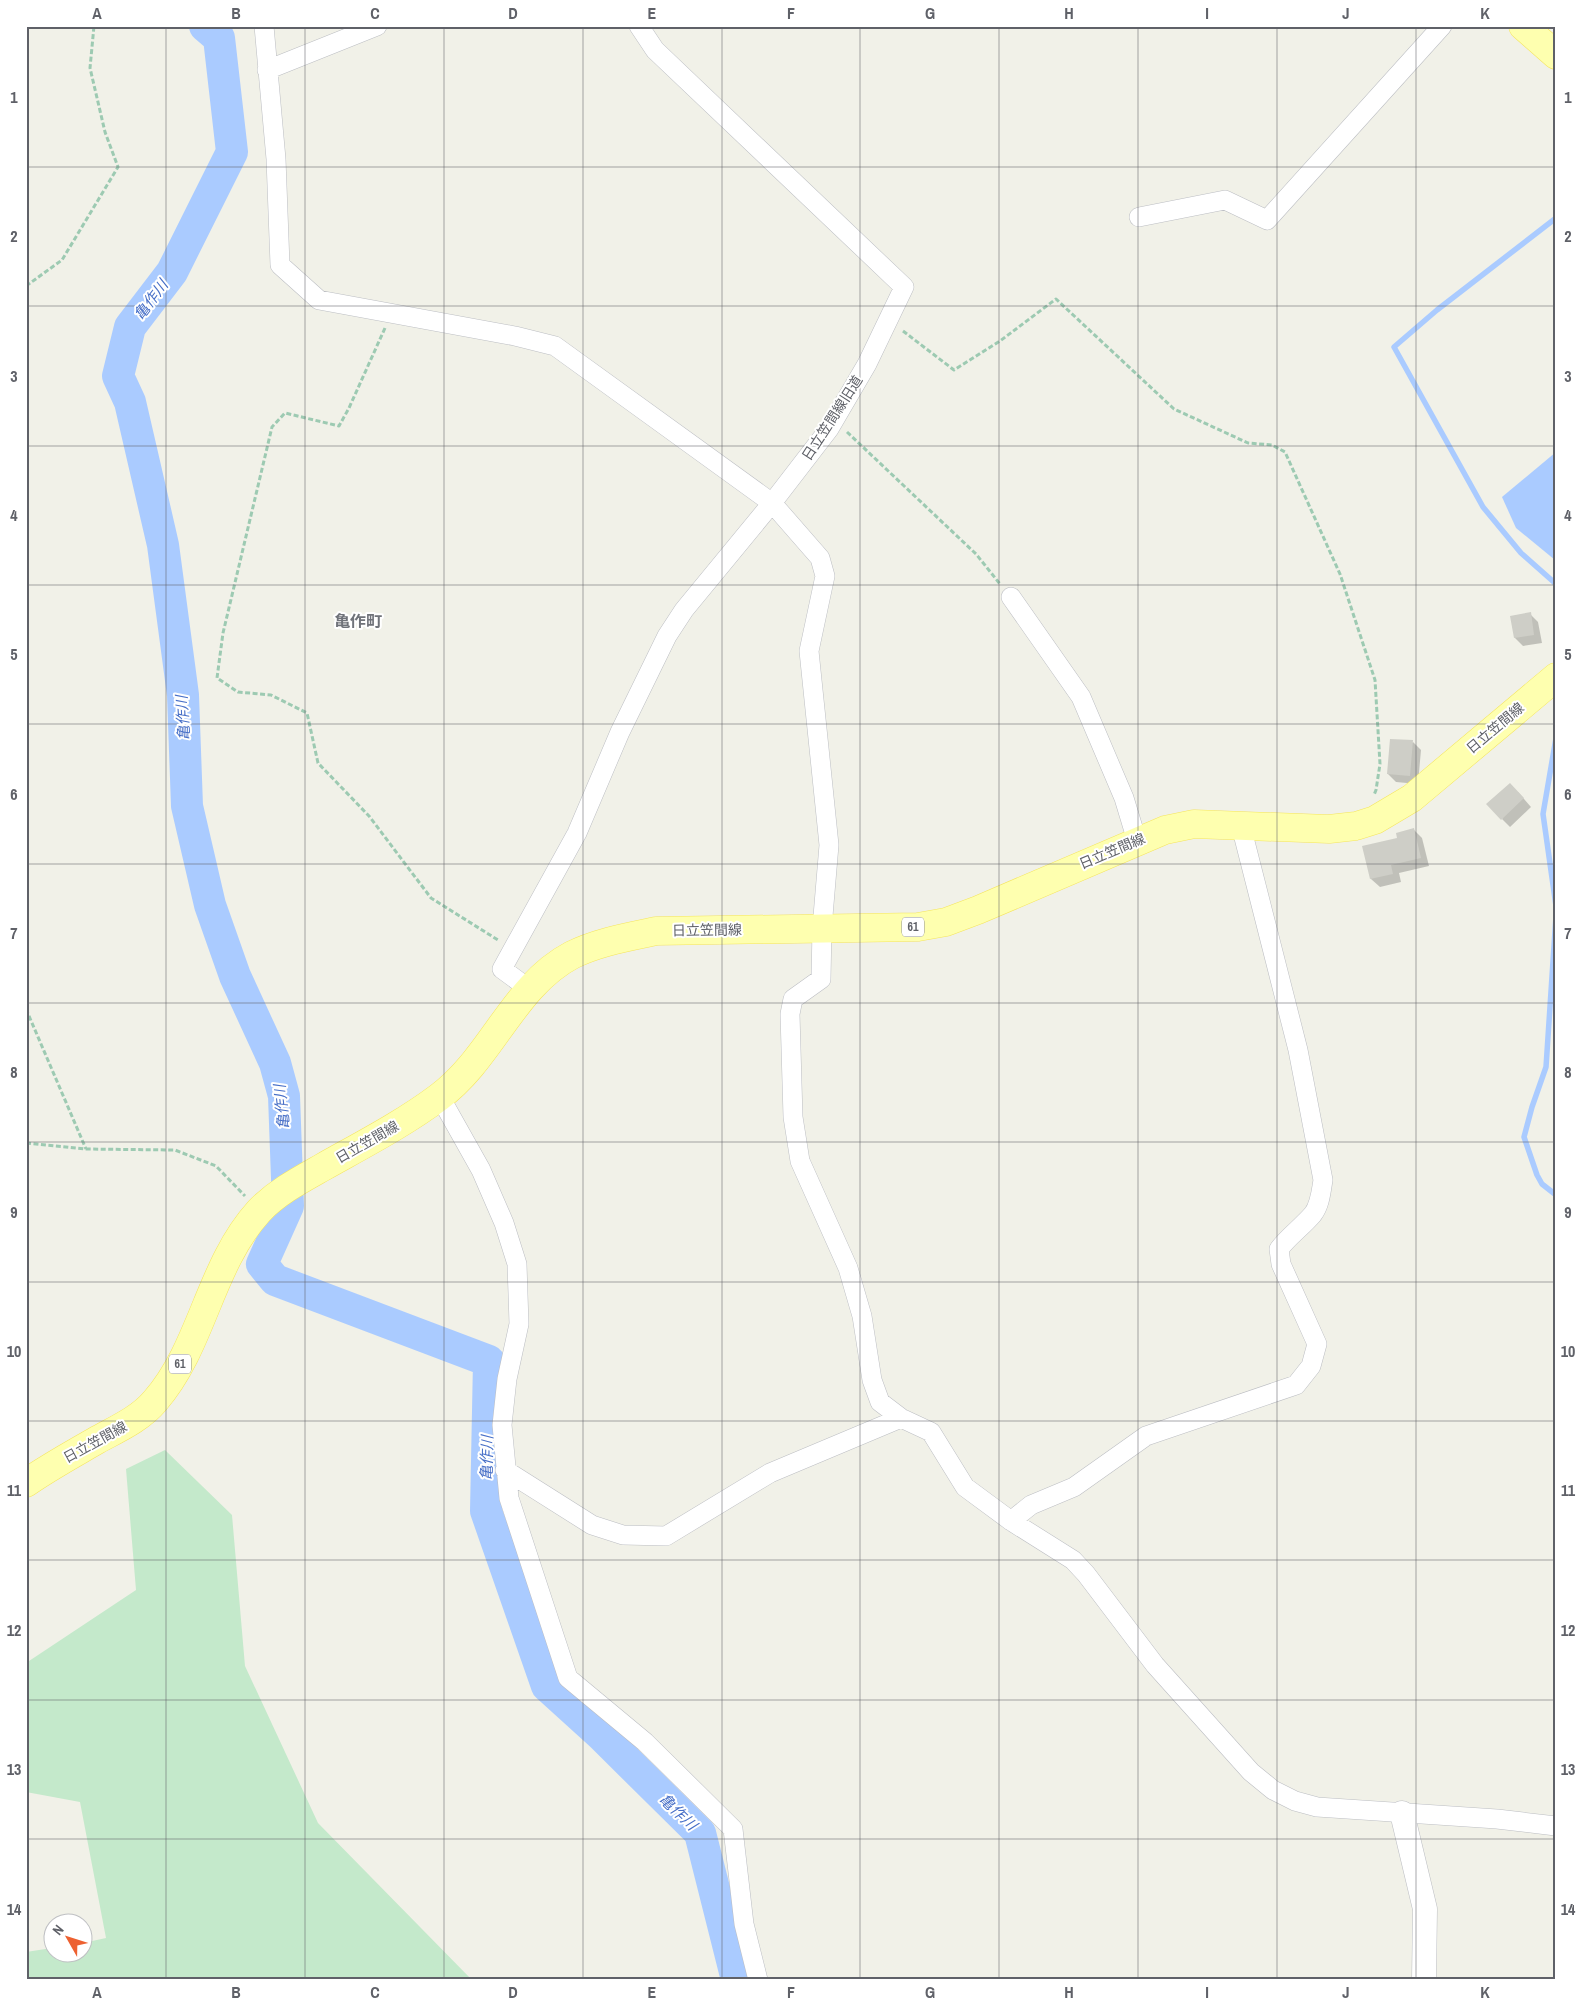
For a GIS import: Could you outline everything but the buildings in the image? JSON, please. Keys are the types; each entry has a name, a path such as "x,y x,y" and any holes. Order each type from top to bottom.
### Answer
{"main road":[{"path":"1523,26 1556,55"},
{"name":"日立笠間線","path":"26,1483 132,1420 153,1403 172,1379 230,1251 245,1228 276,1197 440,1097 486,1049 529,990 550,970 573,954 613,940 647,932 697,929 918,927 946,922 1137,840 1165,830 1194,824 1329,829 1356,826 1376,820 1412,798 1556,677"}],"street":[{"path":"264,26 276,159 280,266 318,300 515,336 555,346 772,503 820,558 825,576 809,651 829,845 822,928 821,979 793,999 790,1014 792,1117 800,1161 848,1268 862,1316 872,1380 880,1402 901,1418 931,1432 965,1486 1011,1521 1073,1560 1086,1574 1155,1665 1250,1772 1273,1790 1317,1807 1556,1826"},
{"path":"267,70 377,26"},
{"name":"日立笠間線旧道","path":"529,990 502,969 577,833 620,732 667,636 684,610 772,503 834,420 867,364 904,287 655,50 639,26"},
{"path":"1139,216 1225,200 1267,220 1442,26"},
{"path":"1010,597 1081,697 1124,798 1137,840"},
{"path":"1011,1521 1031,1506 1074,1488 1146,1436 1296,1385 1311,1366 1316,1344 1281,1264 1279,1249 1314,1213 1320,1199 1323,1180 1298,1050 1241,826"},
{"path":"440,1097 481,1170 504,1223 517,1264 519,1324 507,1380 502,1424 505,1470 509,1498 568,1678 645,1742 733,1829 744,1924 758,1980"},
{"path":"505,1470 592,1525 623,1536 666,1536 770,1473 901,1418"},
{"path":"1402,1813 1425,1909 1424,1980"}],"path":[{"path":"26,286 62,260 118,167 105,132 90,68 94,26"},
{"path":"889,320 954,370 1000,341 1056,299 1174,409 1248,443 1272,444 1285,452 1340,574 1375,680 1380,764 1373,797"},
{"path":"391,314 339,426 285,412 272,427 223,633 217,678 238,692 272,695 307,713 318,763 369,816 432,898 513,949"},
{"path":"834,420 976,554 1010,597"},
{"path":"26,1009 86,1149"},
{"path":"26,1143 86,1149 175,1150 216,1166 276,1197"}],"green space":[{"path":"165,1450 232,1515 245,1666 318,1823 472,1980 26,1980 26,1952 42,1950 42,1964 92,1964 92,1941 106,1938 80,1802 26,1792 26,1663 136,1590 126,1469"}],"water":[{"path":"1556,452 1555,560 1516,528 1502,497"}],"waterway":[{"name":"亀作川","path":"205,26 219,38 232,152 172,272 130,327 118,376 130,402 163,545 183,695 187,806 210,905 235,976 275,1063 284,1096 288,1206 262,1264 275,1280 489,1361 486,1511 547,1686 601,1735 700,1833 737,1980"},
{"path":"1556,218 1437,310 1394,347 1483,507 1521,553 1556,584"},
{"path":"1556,608 1556,636"},
{"path":"1556,738 1543,814 1556,906"},
{"path":"1556,916 1546,1067 1524,1137 1537,1175 1542,1184 1556,1195"}],"district":[{"name":"亀作町","path":"358,621"}]}
